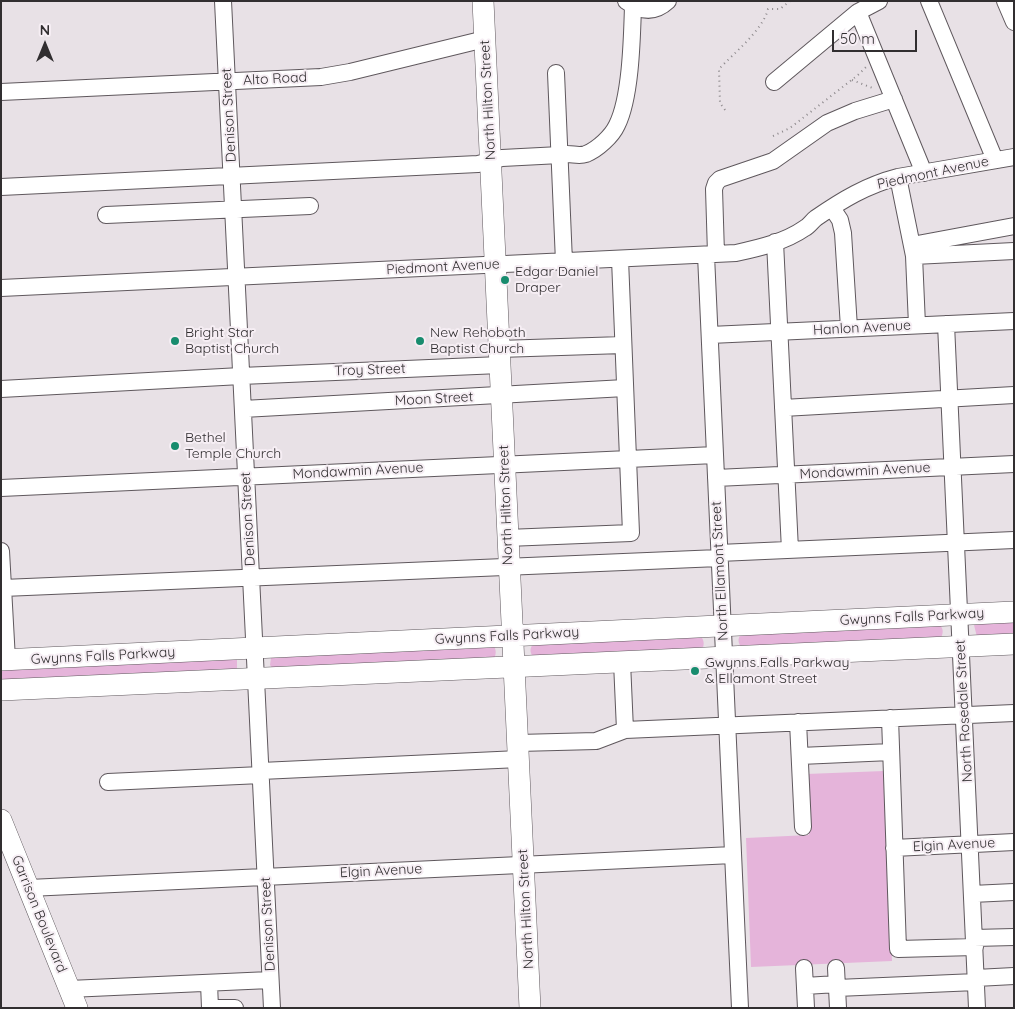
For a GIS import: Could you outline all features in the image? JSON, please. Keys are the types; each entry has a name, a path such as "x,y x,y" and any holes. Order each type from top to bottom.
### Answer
{"main road":[{"name":"North Hilton Street","path":"483,1 530,1008"},
{"name":"Gwynns Falls Parkway","path":"4,660 1014,612"},
{"path":"1,690 1014,644"},
{"name":"Garrison Boulevard","path":"1,820 73,998"}],"street":[{"name":"Denison Street","path":"223,1 272,1008"},
{"path":"630,3 643,10 652,10 661,8 668,1"},
{"path":"774,82 858,12 879,1"},
{"path":"929,1 995,160"},
{"path":"1006,1 1014,22"},
{"path":"1,187 478,164 502,158 560,156 567,153 575,155 586,154 604,142 616,126 625,98 632,32 630,3"},
{"path":"858,12 924,172"},
{"name":"Alto Road","path":"1,92 321,76 337,74 485,39"},
{"path":"556,73 564,262"},
{"name":"North Ellamont Street","path":"740,1008 710,335 714,189 720,179 773,161 826,123 855,111 894,99"},
{"name":"Piedmont Avenue","path":"1,288 736,253 776,242 804,229 832,208 866,187 898,177 1014,156"},
{"path":"898,177 913,250 917,325"},
{"path":"106,216 310,206"},
{"path":"832,208 840,220 843,234 850,328"},
{"path":"913,250 1014,226"},
{"path":"776,242 790,550"},
{"path":"913,250 1014,251"},
{"path":"508,538 631,533 620,259"},
{"name":"Hanlon Avenue","path":"710,335 1014,321"},
{"name":"North Rosedale Street","path":"946,324 977,1008"},
{"name":"Troy Street","path":"1,389 241,376 500,357 623,345"},
{"name":"Moon Street","path":"243,409 625,388"},
{"path":"783,408 1014,394"},
{"name":"Mondawmin Avenue","path":"1,488 715,455"},
{"name":"Mondawmin Avenue","path":"716,478 1014,464"},
{"path":"3,588 509,567 719,556 790,550 1014,540"},
{"path":"1,551 4,660"},
{"path":"622,662 625,730"},
{"path":"108,782 261,773 518,751 596,742 625,730 1014,713"},
{"path":"890,718 898,949 1014,937"},
{"path":"798,722 802,827"},
{"path":"800,756 891,752"},
{"name":"Elgin Avenue","path":"894,848 1014,842"},
{"name":"Elgin Avenue","path":"29,888 733,855"},
{"path":"972,894 1014,892"},
{"path":"804,968 806,1008"},
{"path":"805,986 837,980 976,980 1014,976"},
{"path":"73,998 209,983 270,980"},
{"path":"837,980 838,1008"},
{"path":"209,983 210,1008"},
{"path":"218,1008 235,1008"}],"path":[{"path":"725,110 720,103 719,69 760,26 768,8 780,9 790,1"},
{"path":"773,136 790,128 852,80 866,67 865,62"},
{"path":"852,80 875,89"}],"shaded area":[{"path":"1014,617 1014,638 977,637 974,625 979,621"},
{"path":"938,623 943,630 941,638 741,647 739,641 739,637 743,632"},
{"path":"699,634 704,642 702,650 533,657 531,651 531,647 535,642"},
{"path":"492,643 496,651 494,659 273,669 270,665 271,658"},
{"path":"237,659 237,671 1,684 1,665"},
{"path":"884,771 892,961 751,967 746,838 809,835 806,774"}],"place":[{"name":"Edgar Daniel Draper","path":"505,280"},
{"name":"Bright Star Baptist Church","path":"175,341"},
{"name":"New Rehoboth Baptist Church","path":"420,341"},
{"name":"Bethel Temple Church","path":"175,446"},
{"name":"Gwynns Falls Parkway & Ellamont Street","path":"695,671"}]}
